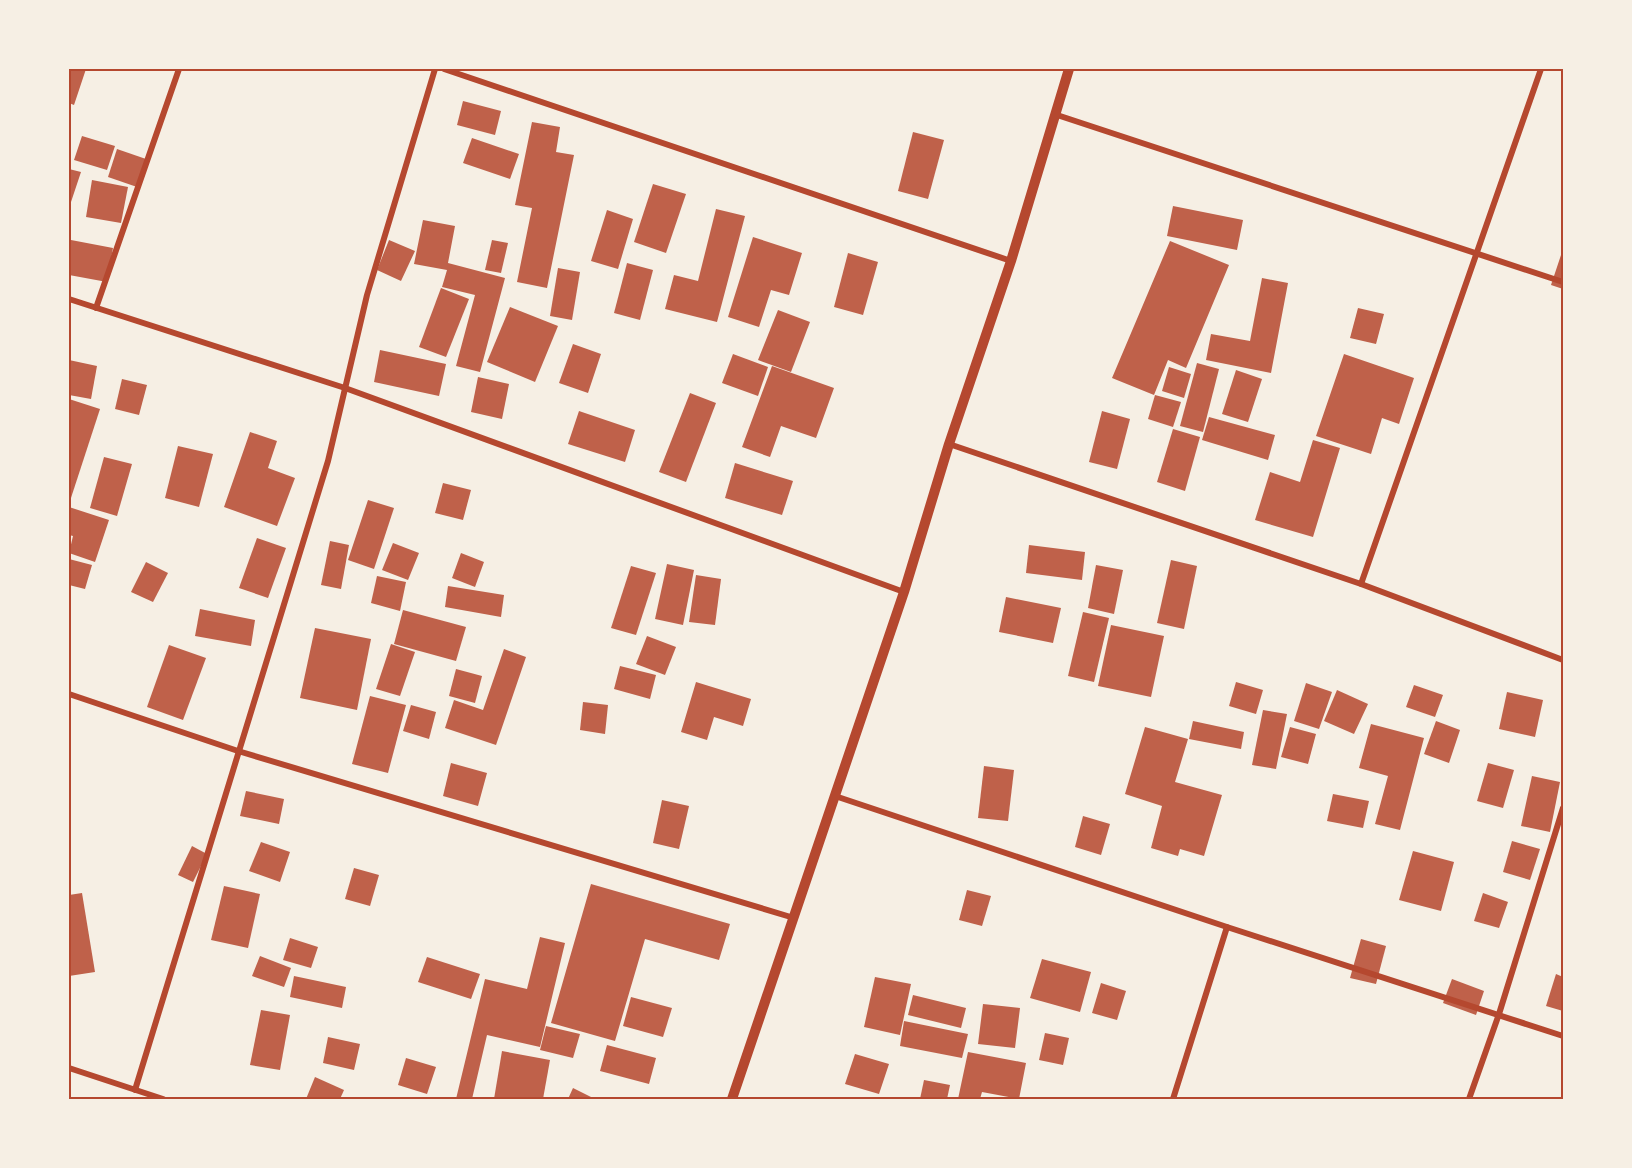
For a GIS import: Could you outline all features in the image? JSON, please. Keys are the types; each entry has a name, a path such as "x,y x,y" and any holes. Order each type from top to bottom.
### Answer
{"street":[{"path":"96,308 179,69"},
{"path":"135,1090 328,461 367,295 435,69"},
{"path":"444,69 1011,261"},
{"path":"732,1099 904,592 949,444 1011,261 1069,69"},
{"path":"1361,584 1541,69"},
{"path":"1054,114 1563,282"},
{"path":"69,299 345,388 904,592"},
{"path":"949,444 1361,584 1563,660"},
{"path":"69,694 238,751 794,918"},
{"path":"836,796 1227,927 1563,1036"},
{"path":"1469,1099 1500,1014 1563,808"},
{"path":"1173,1099 1227,927"},
{"path":"69,1068 163,1099"}],"building":[{"path":"69,69 86,69 74,105 69,103"},
{"path":"463,101 501,111 495,135 457,125"},
{"path":"532,122 560,127 556,152 574,155 547,288 517,282 532,208 515,205"},
{"path":"913,132 944,140 928,199 898,191"},
{"path":"82,136 115,146 107,170 74,160"},
{"path":"472,138 519,154 510,179 463,163"},
{"path":"117,149 146,159 137,187 108,177"},
{"path":"69,169 81,172 69,208"},
{"path":"92,180 128,187 121,223 86,217"},
{"path":"653,184 686,194 666,253 634,242"},
{"path":"1173,206 1243,220 1237,250 1167,236"},
{"path":"716,209 745,216 717,322 665,309 674,275 698,281"},
{"path":"607,210 633,219 618,269 591,261"},
{"path":"423,220 455,226 448,263 505,278 480,372 456,366 475,295 442,287 447,270 414,264"},
{"path":"753,237 802,253 789,295 771,290 759,327 728,317"},
{"path":"71,240 113,248 107,282 69,275"},
{"path":"389,240 415,251 401,281 377,270"},
{"path":"492,240 508,243 501,273 485,270"},
{"path":"1170,241 1229,265 1186,368 1168,360 1154,395 1112,378"},
{"path":"1563,249 1563,289 1551,285"},
{"path":"848,253 878,262 863,315 834,307"},
{"path":"627,263 653,270 640,320 614,313"},
{"path":"558,268 580,272 572,320 550,316"},
{"path":"1262,278 1288,283 1271,373 1206,360 1211,334 1250,341"},
{"path":"441,288 469,299 446,357 419,347"},
{"path":"510,307 558,326 535,382 487,362"},
{"path":"1358,308 1384,314 1376,344 1350,338"},
{"path":"778,310 810,322 791,372 758,360"},
{"path":"573,344 601,354 588,393 559,383"},
{"path":"380,350 446,364 439,396 374,382"},
{"path":"733,354 768,367 758,396 722,383"},
{"path":"1344,354 1414,378 1399,424 1382,418 1371,454 1316,436"},
{"path":"69,360 97,366 91,399 69,395"},
{"path":"1197,363 1219,369 1203,432 1180,426"},
{"path":"772,366 834,388 816,438 781,426 770,457 742,447"},
{"path":"1169,367 1191,374 1184,398 1162,391"},
{"path":"1236,370 1262,379 1248,422 1222,414"},
{"path":"478,377 509,384 502,419 471,412"},
{"path":"122,379 147,385 139,415 115,409"},
{"path":"690,393 716,403 686,482 659,472"},
{"path":"1155,395 1181,402 1173,427 1148,419"},
{"path":"69,399 100,409 69,504"},
{"path":"579,411 635,430 625,462 568,444"},
{"path":"1102,411 1130,419 1117,469 1089,462"},
{"path":"1209,417 1275,435 1268,460 1202,440"},
{"path":"1173,429 1200,437 1185,491 1157,482"},
{"path":"250,432 277,441 268,468 295,478 277,526 224,507"},
{"path":"1313,440 1340,448 1313,537 1255,520 1270,472 1300,482"},
{"path":"178,446 213,454 199,507 165,498"},
{"path":"104,457 132,464 117,516 90,508"},
{"path":"735,463 793,481 782,515 725,498"},
{"path":"443,483 471,490 463,520 435,513"},
{"path":"368,500 394,508 374,569 348,560"},
{"path":"69,507 109,520 95,562 69,553 73,536 69,535"},
{"path":"257,538 286,548 268,598 239,588"},
{"path":"330,541 349,545 341,589 321,585"},
{"path":"393,543 419,553 408,580 382,570"},
{"path":"1029,545 1085,552 1082,580 1026,573"},
{"path":"461,553 484,562 475,587 452,578"},
{"path":"69,559 92,565 85,589 69,585"},
{"path":"1171,560 1197,566 1184,629 1157,623"},
{"path":"146,562 168,573 153,602 131,592"},
{"path":"667,564 694,570 683,625 655,619"},
{"path":"1096,565 1123,570 1114,614 1088,608"},
{"path":"631,566 656,573 636,635 611,628"},
{"path":"696,575 721,579 715,625 689,622"},
{"path":"377,576 406,582 400,611 371,603"},
{"path":"448,586 504,595 501,617 445,607"},
{"path":"1006,597 1061,608 1053,643 999,632"},
{"path":"200,609 255,620 251,646 195,636"},
{"path":"403,610 466,627 456,661 394,644"},
{"path":"1083,612 1109,618 1094,682 1068,676"},
{"path":"1111,625 1164,636 1151,697 1098,686"},
{"path":"315,628 371,639 357,710 300,698"},
{"path":"647,636 676,647 665,675 636,664"},
{"path":"391,644 415,652 400,696 376,689"},
{"path":"169,645 206,658 183,720 147,707"},
{"path":"504,649 526,657 496,745 445,728 454,700 483,710"},
{"path":"620,666 656,675 650,699 614,689"},
{"path":"456,669 482,676 475,703 449,696"},
{"path":"696,682 751,699 743,726 714,717 707,740 681,732"},
{"path":"1236,682 1263,690 1256,714 1229,706"},
{"path":"1306,683 1332,692 1319,729 1294,721"},
{"path":"1414,685 1443,695 1435,717 1406,707"},
{"path":"1337,690 1368,704 1354,734 1324,721"},
{"path":"1507,692 1543,700 1535,737 1499,729"},
{"path":"370,696 406,705 388,773 352,764"},
{"path":"583,702 608,705 605,734 580,730"},
{"path":"411,705 436,712 429,739 403,731"},
{"path":"1263,710 1287,714 1276,769 1252,765"},
{"path":"1193,721 1244,732 1241,749 1189,739"},
{"path":"1436,721 1460,730 1449,763 1424,754"},
{"path":"1371,724 1424,738 1400,830 1375,824 1388,776 1359,768"},
{"path":"1145,727 1188,739 1175,782 1222,795 1204,856 1180,849 1178,856 1151,848 1162,806 1125,794"},
{"path":"1290,727 1316,734 1308,764 1281,757"},
{"path":"451,763 487,773 478,806 443,796"},
{"path":"1488,763 1514,770 1503,808 1477,801"},
{"path":"984,766 1014,770 1008,821 978,818"},
{"path":"1532,776 1560,782 1550,832 1521,826"},
{"path":"246,791 284,799 279,824 240,816"},
{"path":"1333,794 1369,801 1363,828 1327,821"},
{"path":"662,800 689,806 679,849 653,843"},
{"path":"1083,816 1110,824 1101,855 1075,847"},
{"path":"1512,841 1540,849 1530,880 1503,872"},
{"path":"261,842 290,852 280,882 249,871"},
{"path":"192,846 207,854 193,882 178,875"},
{"path":"1413,851 1454,862 1441,911 1399,900"},
{"path":"354,868 379,875 370,906 345,899"},
{"path":"591,884 730,924 719,960 645,939 615,1041 551,1023"},
{"path":"224,886 260,894 248,948 211,940"},
{"path":"967,890 991,896 982,926 959,920"},
{"path":"82,893 95,972 69,976 69,895"},
{"path":"1483,893 1508,902 1499,928 1474,921"},
{"path":"540,937 565,943 540,1047 487,1035 472,1099 456,1099 485,979 527,989"},
{"path":"290,938 318,947 311,968 283,960"},
{"path":"1361,939 1386,946 1376,984 1350,978"},
{"path":"260,956 291,968 284,987 252,976"},
{"path":"427,957 480,974 471,999 418,982"},
{"path":"1042,959 1091,972 1080,1012 1030,998"},
{"path":"1556,974 1563,977 1563,1011 1546,1006"},
{"path":"294,976 346,987 342,1008 290,997"},
{"path":"875,977 911,984 900,1035 864,1027"},
{"path":"1452,979 1484,991 1476,1015 1443,1003"},
{"path":"1101,983 1126,991 1117,1020 1092,1013"},
{"path":"913,995 966,1008 961,1028 908,1015"},
{"path":"631,997 672,1008 663,1037 623,1026"},
{"path":"983,1004 1020,1008 1015,1048 978,1044"},
{"path":"261,1010 290,1015 280,1070 250,1065"},
{"path":"904,1021 968,1034 962,1058 900,1046"},
{"path":"546,1026 580,1034 573,1058 540,1050"},
{"path":"1045,1033 1069,1038 1063,1065 1039,1060"},
{"path":"328,1037 360,1044 354,1070 323,1063"},
{"path":"607,1045 656,1058 649,1084 600,1071"},
{"path":"502,1051 550,1060 543,1099 494,1099"},
{"path":"968,1052 1026,1063 1019,1099 982,1092 980,1099 958,1099"},
{"path":"855,1054 889,1064 879,1094 845,1084"},
{"path":"406,1058 436,1067 427,1094 398,1085"},
{"path":"315,1077 344,1090 340,1099 306,1099"},
{"path":"924,1080 950,1085 947,1099 920,1099"},
{"path":"573,1088 595,1099 568,1099"}]}
